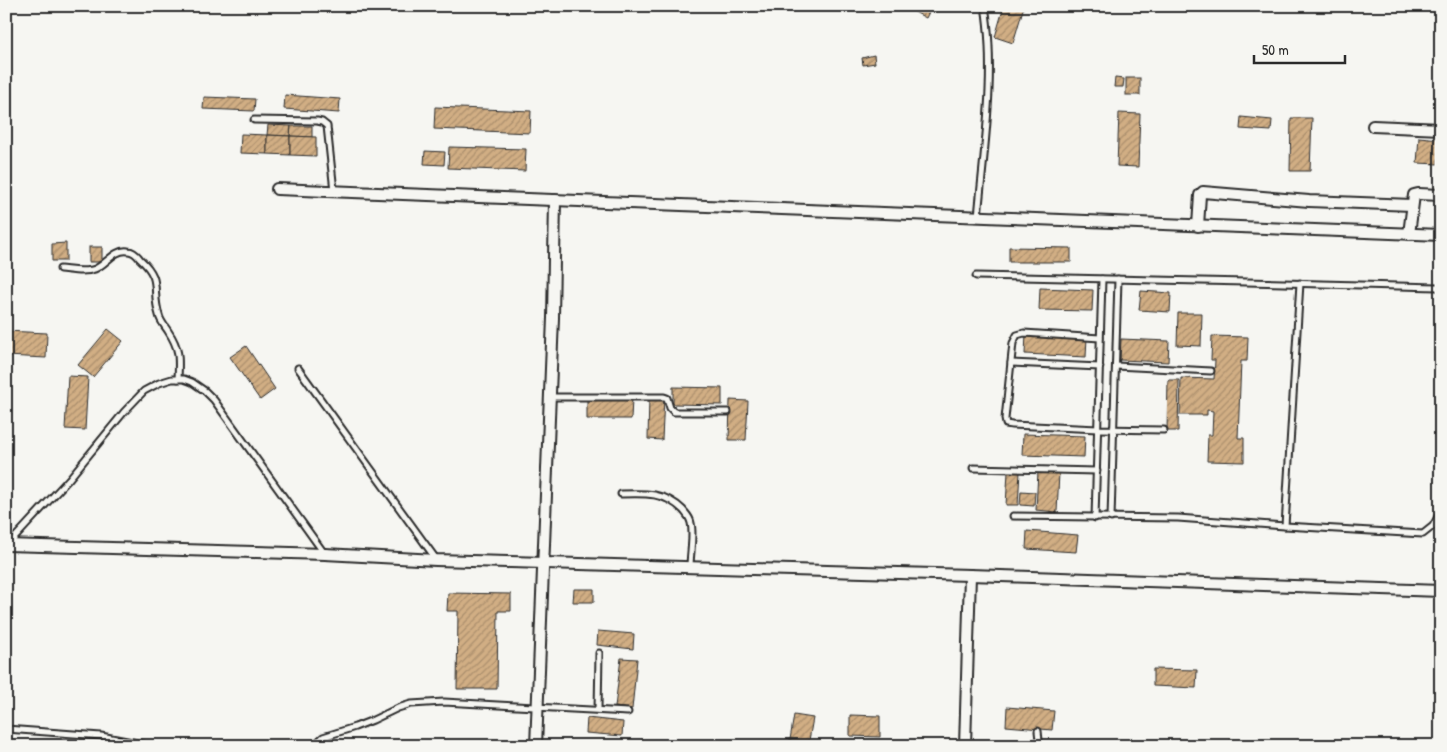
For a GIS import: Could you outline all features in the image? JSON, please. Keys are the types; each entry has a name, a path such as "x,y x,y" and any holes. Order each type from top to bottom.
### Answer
{"street":[{"path":"1373,126 1441,129"},
{"path":"277,189 1441,235"},
{"path":"1198,226 1200,195 1203,192 1309,201 1412,205"},
{"path":"1409,234 1414,195 1441,195"},
{"path":"536,746 553,318 555,200"},
{"path":"7,545 1441,591"},
{"path":"965,745 970,575"}],"lane":[{"path":"978,217 990,86 985,6"},
{"path":"254,120 316,121 325,123 327,126 334,191"},
{"path":"60,269 92,270 116,254 127,250 138,256 148,266 154,276 156,283 156,307 159,318 178,349 178,379"},
{"path":"976,276 1300,283 1437,287 1441,289"},
{"path":"1095,518 1102,279"},
{"path":"1111,518 1118,279"},
{"path":"1285,526 1300,283"},
{"path":"1100,338 1024,333 1017,335 1013,343 1006,424 1114,430 1164,430"},
{"path":"1011,363 1100,367"},
{"path":"1116,366 1211,371"},
{"path":"298,368 436,560"},
{"path":"7,545 69,479 124,412 144,391 158,383 172,379 184,379 205,391 214,400 325,554"},
{"path":"549,397 664,397 667,398 670,408 674,412 728,412"},
{"path":"972,468 1096,471"},
{"path":"621,494 643,494 664,497 676,503 689,516 692,525 690,567"},
{"path":"1013,516 1178,518 1424,534 1434,526 1441,511"},
{"path":"598,710 599,653"},
{"path":"313,746 323,737 373,720 411,704 444,702 628,712"},
{"path":"6,729 101,736 154,746"},
{"path":"1036,746 1038,731"},
{"path":"965,745 991,746"}],"building":[{"path":"903,6 932,6 926,18"},
{"path":"1004,6 1024,6 1013,43 995,37"},
{"path":"874,55 875,63 863,65 862,58"},
{"path":"1115,78 1124,79 1123,87 1114,87"},
{"path":"1126,78 1140,78 1140,95 1126,95"},
{"path":"285,95 340,99 339,113 284,109"},
{"path":"204,97 255,99 254,111 203,109"},
{"path":"435,107 531,111 530,133 434,129"},
{"path":"1119,113 1140,114 1138,167 1117,166"},
{"path":"1241,117 1272,120 1271,131 1240,129"},
{"path":"1291,118 1312,118 1310,171 1290,171"},
{"path":"268,125 291,126 290,136 267,135"},
{"path":"291,126 312,126 312,137 290,136"},
{"path":"241,134 267,135 267,154 240,153"},
{"path":"267,135 290,136 290,155 267,154"},
{"path":"290,136 316,137 316,156 290,155"},
{"path":"1419,137 1440,139 1438,164 1417,163"},
{"path":"449,147 526,149 525,171 448,168"},
{"path":"425,151 445,152 444,165 424,164"},
{"path":"66,243 66,261 52,261 52,244"},
{"path":"89,247 102,247 102,262 89,262"},
{"path":"1009,247 1071,248 1071,262 1009,262"},
{"path":"1040,288 1093,290 1092,311 1039,310"},
{"path":"1141,291 1171,293 1170,312 1139,310"},
{"path":"1178,313 1202,313 1201,346 1177,345"},
{"path":"108,329 123,341 93,377 78,365"},
{"path":"6,331 47,333 46,358 6,356"},
{"path":"1026,334 1087,337 1086,357 1025,354"},
{"path":"1212,336 1248,337 1247,361 1241,361 1238,438 1244,438 1244,462 1207,461 1208,435 1212,435 1213,411 1207,410 1207,415 1180,415 1181,378 1214,379 1215,360 1211,360"},
{"path":"1121,339 1169,341 1168,362 1120,360"},
{"path":"246,346 275,389 260,400 230,357"},
{"path":"68,376 88,377 85,430 65,429"},
{"path":"1168,380 1179,380 1178,431 1167,431"},
{"path":"673,387 722,388 722,405 673,404"},
{"path":"649,397 664,397 662,440 648,439"},
{"path":"587,399 632,399 631,419 587,419"},
{"path":"730,400 748,401 746,440 729,440"},
{"path":"1023,434 1085,436 1084,457 1022,455"},
{"path":"1038,471 1059,473 1057,512 1036,510"},
{"path":"1008,472 1020,472 1018,505 1006,505"},
{"path":"1021,491 1035,492 1034,506 1020,505"},
{"path":"1027,531 1078,535 1076,552 1026,549"},
{"path":"574,589 594,589 594,602 573,602"},
{"path":"448,593 511,594 511,611 498,611 497,689 457,689 458,611 447,611"},
{"path":"598,631 634,634 633,649 597,645"},
{"path":"621,658 637,659 632,709 615,707"},
{"path":"1153,669 1197,670 1196,688 1153,686"},
{"path":"1007,707 1054,711 1052,730 1006,726"},
{"path":"794,715 813,718 808,746 789,746"},
{"path":"850,715 880,716 880,737 850,736"},
{"path":"587,718 623,722 622,736 586,733"},
{"path":"1230,740 1266,740 1266,746 1230,746"}]}
